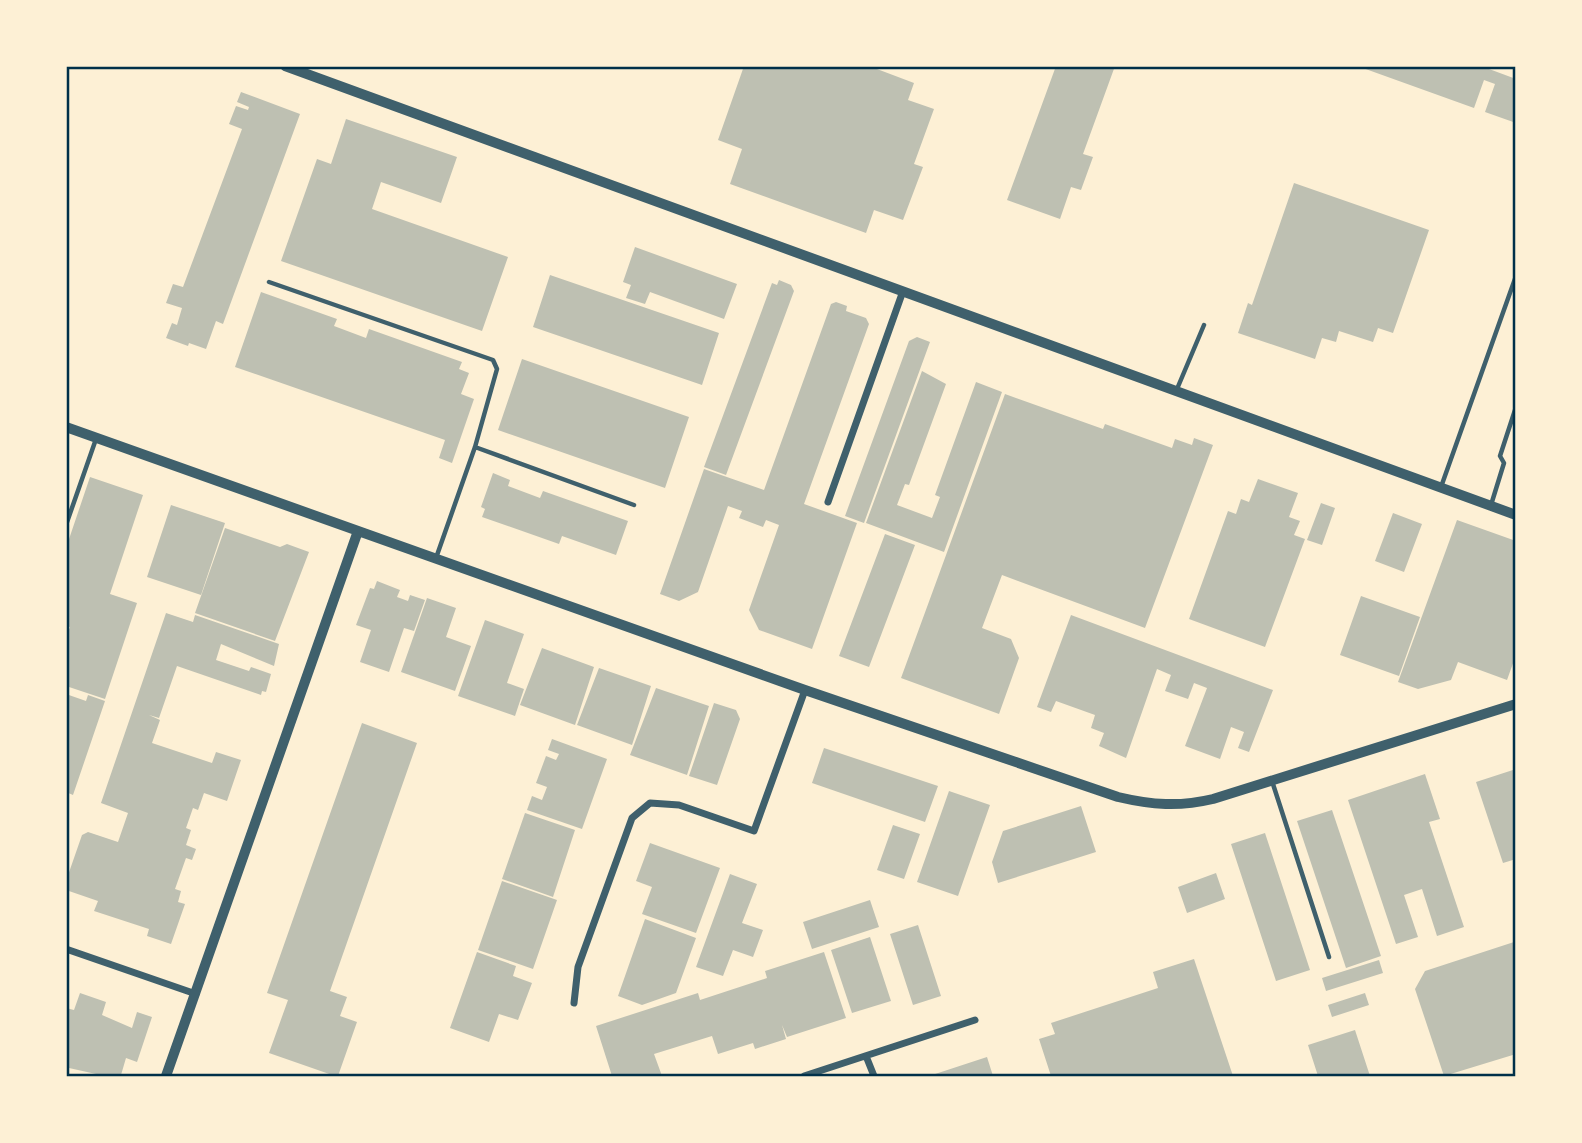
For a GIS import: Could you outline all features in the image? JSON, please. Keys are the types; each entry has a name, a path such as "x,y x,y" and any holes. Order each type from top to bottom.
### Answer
{"street":[{"path":"285,66 1177,389 1516,515"},
{"path":"828,502 903,291"},
{"path":"66,427 805,690 1106,793 1150,805 1189,805 1516,704"},
{"path":"166,1076 358,531"},
{"path":"574,1003 578,967 632,818 650,803 679,804 754,831 805,690"},
{"path":"66,948 196,993"},
{"path":"804,1076 975,1020"},
{"path":"866,1056 874,1076"}],"lane":[{"path":"1440,487 1516,276"},
{"path":"269,282 493,359 497,369 475,447 436,559"},
{"path":"1177,389 1205,326"},
{"path":"1491,506 1504,463 1500,456 1501,448 1516,407"},
{"path":"66,525 96,438"},
{"path":"475,447 634,505"},
{"path":"1272,780 1329,957"}],"building":[{"path":"744,66 869,66 914,83 908,100 934,109 914,164 923,167 903,220 874,210 866,233 730,184 742,149 718,140"},
{"path":"1056,66 1115,66 1083,154 1093,157 1081,190 1071,187 1060,219 1007,200"},
{"path":"1481,66 1516,79 1516,123 1485,112 1495,84 1484,80 1474,108 1360,67"},
{"path":"241,92 300,114 223,324 216,321 206,349 189,343 188,346 166,338 172,323 177,325 182,308 166,303 173,284 183,287 242,129 229,124 236,106 248,110 249,107 237,102"},
{"path":"346,119 457,157 441,203 381,182 372,209 508,257 482,331 281,261 317,159 331,164"},
{"path":"1294,183 1429,230 1393,333 1378,328 1373,342 1339,331 1336,342 1322,338 1315,359 1238,333 1248,303 1252,305"},
{"path":"635,247 737,284 724,319 650,292 645,304 626,298 631,285 623,282"},
{"path":"550,275 719,333 702,385 533,327"},
{"path":"779,280 791,285 794,291 726,475 704,467 772,283 777,285"},
{"path":"261,292 337,319 334,326 366,338 369,329 462,362 459,369 469,373 461,394 474,399 452,463 439,458 445,440 235,367"},
{"path":"836,302 847,306 846,311 866,318 869,324 804,504 857,523 812,649 759,630 749,610 779,525 766,520 763,527 739,518 742,511 728,506 698,592 679,601 660,594 704,469 764,490 831,304"},
{"path":"917,337 930,342 864,523 845,516 909,341"},
{"path":"522,359 689,417 665,488 498,430"},
{"path":"922,371 946,384 909,485 905,484 897,505 932,518 940,497 935,495 976,382 1002,392 944,552 866,523"},
{"path":"1005,394 1103,429 1105,424 1172,448 1175,439 1192,445 1194,438 1213,445 1145,628 1002,575 982,628 1011,639 1019,658 999,714 901,678"},
{"path":"493,473 510,480 508,486 540,498 543,491 628,521 616,555 562,536 559,544 482,517 485,509 481,507"},
{"path":"90,477 143,495 110,594 137,603 105,699 66,686 66,637 70,627 66,626 66,548"},
{"path":"1258,479 1298,493 1289,517 1300,521 1294,535 1305,539 1265,647 1189,619 1228,511 1236,514 1241,499 1249,502"},
{"path":"1321,503 1335,508 1322,545 1307,540"},
{"path":"171,505 225,523 201,595 147,577"},
{"path":"1393,513 1422,524 1404,572 1375,561"},
{"path":"1457,520 1516,541 1516,655 1507,680 1458,662 1451,680 1418,689 1398,682"},
{"path":"225,528 280,547 287,544 309,552 275,641 195,613"},
{"path":"885,534 915,545 869,667 839,656"},
{"path":"377,581 400,590 397,597 408,601 410,595 425,600 414,631 404,628 389,672 360,662 371,630 356,625 370,588 374,589"},
{"path":"1361,596 1420,617 1399,676 1340,655"},
{"path":"427,598 456,608 446,637 471,646 455,691 401,672"},
{"path":"166,613 193,622 195,615 279,644 274,666 221,644 216,660 249,671 251,667 271,674 266,692 262,691 261,695 177,666 159,718 149,715 160,720 152,743 212,763 216,752 241,760 227,801 204,793 198,810 193,808 186,828 191,830 186,845 196,849 192,860 186,858 175,889 181,891 178,902 185,904 171,944 147,936 149,929 94,911 98,901 66,890 66,881 82,835 88,832 118,842 128,813 101,803"},
{"path":"1071,615 1273,690 1249,752 1238,748 1244,732 1231,727 1220,759 1185,746 1207,688 1194,683 1188,699 1165,691 1171,675 1157,669 1126,758 1099,746 1104,733 1091,728 1095,715 1056,701 1051,712 1037,707"},
{"path":"485,620 524,634 507,683 524,689 515,716 458,696"},
{"path":"542,648 594,667 575,725 520,705"},
{"path":"599,668 651,686 632,745 577,725"},
{"path":"656,688 709,706 687,775 630,755"},
{"path":"66,694 86,701 88,695 105,701 73,795 66,792"},
{"path":"714,703 736,710 740,719 717,785 689,776"},
{"path":"362,723 417,743 330,991 347,997 340,1016 357,1022 338,1076 335,1076 269,1053 288,1000 267,993"},
{"path":"552,739 607,759 582,829 527,810 532,796 542,800 547,787 536,783 546,756 556,760 559,754 548,750"},
{"path":"824,748 938,786 925,822 812,783"},
{"path":"1516,769 1516,859 1503,863 1476,782"},
{"path":"1425,774 1440,819 1429,822 1464,927 1437,936 1422,889 1404,895 1418,937 1396,944 1348,800"},
{"path":"949,791 990,805 958,896 917,882"},
{"path":"1081,806 1096,852 998,883 992,862 1003,831"},
{"path":"1332,810 1381,956 1346,968 1297,821"},
{"path":"525,813 575,830 553,897 502,879"},
{"path":"893,825 920,834 904,879 877,870"},
{"path":"1265,833 1310,970 1276,981 1231,844"},
{"path":"650,843 720,868 696,933 642,914 652,887 636,881"},
{"path":"1216,873 1225,899 1187,913 1178,887"},
{"path":"730,874 757,884 742,923 763,930 753,957 733,950 723,976 696,967"},
{"path":"502,881 557,900 533,969 478,950"},
{"path":"870,900 879,927 812,949 803,922"},
{"path":"645,919 696,938 676,993 642,1005 618,996"},
{"path":"918,925 941,996 913,1005 890,934"},
{"path":"870,937 891,1001 852,1013 831,950"},
{"path":"1514,942 1516,1054 1444,1076 1415,989 1425,971"},
{"path":"477,952 516,966 513,976 532,983 518,1020 499,1014 489,1042 450,1028"},
{"path":"824,952 846,1018 787,1037 782,1025 786,1039 755,1049 753,1043 718,1054 712,1036 654,1054 662,1076 612,1076 596,1026 698,993 700,1000 767,978 765,971"},
{"path":"1194,959 1233,1076 1051,1076 1039,1039 1055,1034 1051,1023 1158,988 1153,972"},
{"path":"1379,960 1383,973 1326,991 1322,978"},
{"path":"80,993 106,1002 102,1015 132,1028 137,1012 152,1017 137,1062 126,1058 121,1075 105,1076 69,1068 66,1073 66,1008 74,1010"},
{"path":"1365,993 1369,1005 1332,1017 1328,1005"},
{"path":"1355,1030 1370,1076 1318,1076 1308,1045"},
{"path":"987,1057 993,1076 929,1076"}]}
